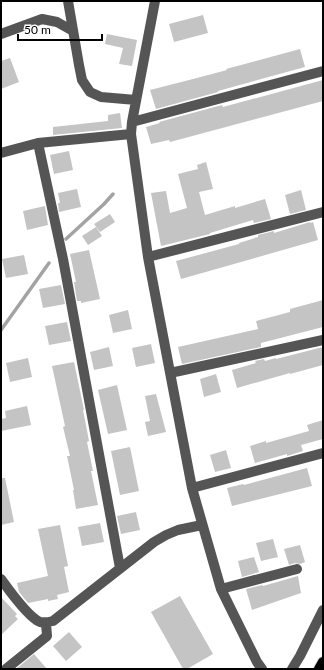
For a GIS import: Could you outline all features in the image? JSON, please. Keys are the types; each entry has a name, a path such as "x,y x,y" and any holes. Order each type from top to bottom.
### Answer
{"main road":[{"path":"320,669 323,662"}],"street":[{"path":"68,1 82,80 90,92 101,97 136,100"},
{"path":"155,1 131,134 148,257 192,488 202,525 220,589 262,669"},
{"path":"1,34 42,19 57,22 73,31"},
{"path":"132,122 323,70"},
{"path":"1,153 38,143 131,134"},
{"path":"38,143 63,259 120,568"},
{"path":"148,257 323,212"},
{"path":"170,373 323,340"},
{"path":"192,488 323,453"},
{"path":"1,579 17,601 34,618 40,622 46,623 59,617 154,542 178,530 202,525"},
{"path":"220,589 297,569"},
{"path":"292,669 323,610"},
{"path":"6,669 47,636 46,623"}],"building":[{"path":"203,15 208,33 174,42 169,24"},
{"path":"107,34 137,40 132,66 119,64 123,48 105,44"},
{"path":"300,49 305,67 156,109 150,90"},
{"path":"10,58 19,82 1,89 1,61"},
{"path":"323,80 323,101 170,142 169,140 151,144 146,127 160,123 159,122 222,105 223,107"},
{"path":"120,113 122,128 53,135 53,127 108,121 108,115"},
{"path":"69,151 73,170 54,174 50,155"},
{"path":"206,162 213,189 199,192 205,215 265,199 271,219 254,223 253,220 210,234 161,246 151,193 166,191 170,213 187,208 178,174 198,169 197,165"},
{"path":"77,189 81,207 59,212 58,203 60,203 58,193"},
{"path":"301,190 306,210 290,214 285,195"},
{"path":"45,206 48,225 27,230 23,211"},
{"path":"110,214 115,222 100,232 94,224"},
{"path":"313,222 318,240 181,279 176,261 239,244 258,237 258,235 274,231 274,233"},
{"path":"96,227 102,236 88,245 82,236"},
{"path":"89,250 100,299 81,303 81,301 77,301 74,282 76,282 70,254"},
{"path":"24,255 28,274 6,278 2,259"},
{"path":"61,285 65,304 43,308 39,289"},
{"path":"323,300 323,327 261,343 261,347 182,364 178,347 258,329 256,321 290,312 290,309"},
{"path":"128,310 132,329 113,333 109,315"},
{"path":"67,322 71,341 49,345 45,326"},
{"path":"151,344 155,363 136,367 132,348"},
{"path":"109,347 113,366 94,370 90,352"},
{"path":"323,347 323,365 237,388 232,370 256,363 255,361 276,359"},
{"path":"28,358 32,377 10,382 6,363"},
{"path":"74,362 84,410 89,441 87,442 93,471 91,471 98,505 76,509 74,490 67,456 70,456 63,427 65,426 52,366"},
{"path":"216,374 221,392 204,397 200,379"},
{"path":"117,385 127,430 108,434 98,390"},
{"path":"156,394 166,432 148,436 145,422 150,421 145,396"},
{"path":"27,406 31,425 1,431 1,419 6,418 5,411"},
{"path":"323,420 323,439 301,445 303,451 255,463 250,446 309,431 307,425"},
{"path":"130,447 139,491 120,495 111,451"},
{"path":"226,450 231,468 215,472 210,455"},
{"path":"307,468 312,486 232,506 227,488 244,485"},
{"path":"1,478 5,478 14,522 1,525"},
{"path":"136,512 140,530 121,534 117,516"},
{"path":"100,523 104,542 82,546 78,527"},
{"path":"60,525 68,566 64,567 69,592 57,595 58,599 48,601 48,599 28,603 19,592 17,583 48,576 38,529"},
{"path":"273,539 278,557 261,561 256,543"},
{"path":"300,545 305,562 289,565 284,549"},
{"path":"254,557 259,572 242,577 238,561"},
{"path":"298,576 301,593 252,610 246,589 263,586"},
{"path":"180,596 213,654 187,669 183,669 151,612"},
{"path":"1,597 17,614 15,616 18,619 1,635"},
{"path":"69,632 82,647 66,661 53,646"},
{"path":"34,654 47,669 16,669"}],"waterway":[{"path":"66,239 113,194"},
{"path":"1,330 49,263"}]}
